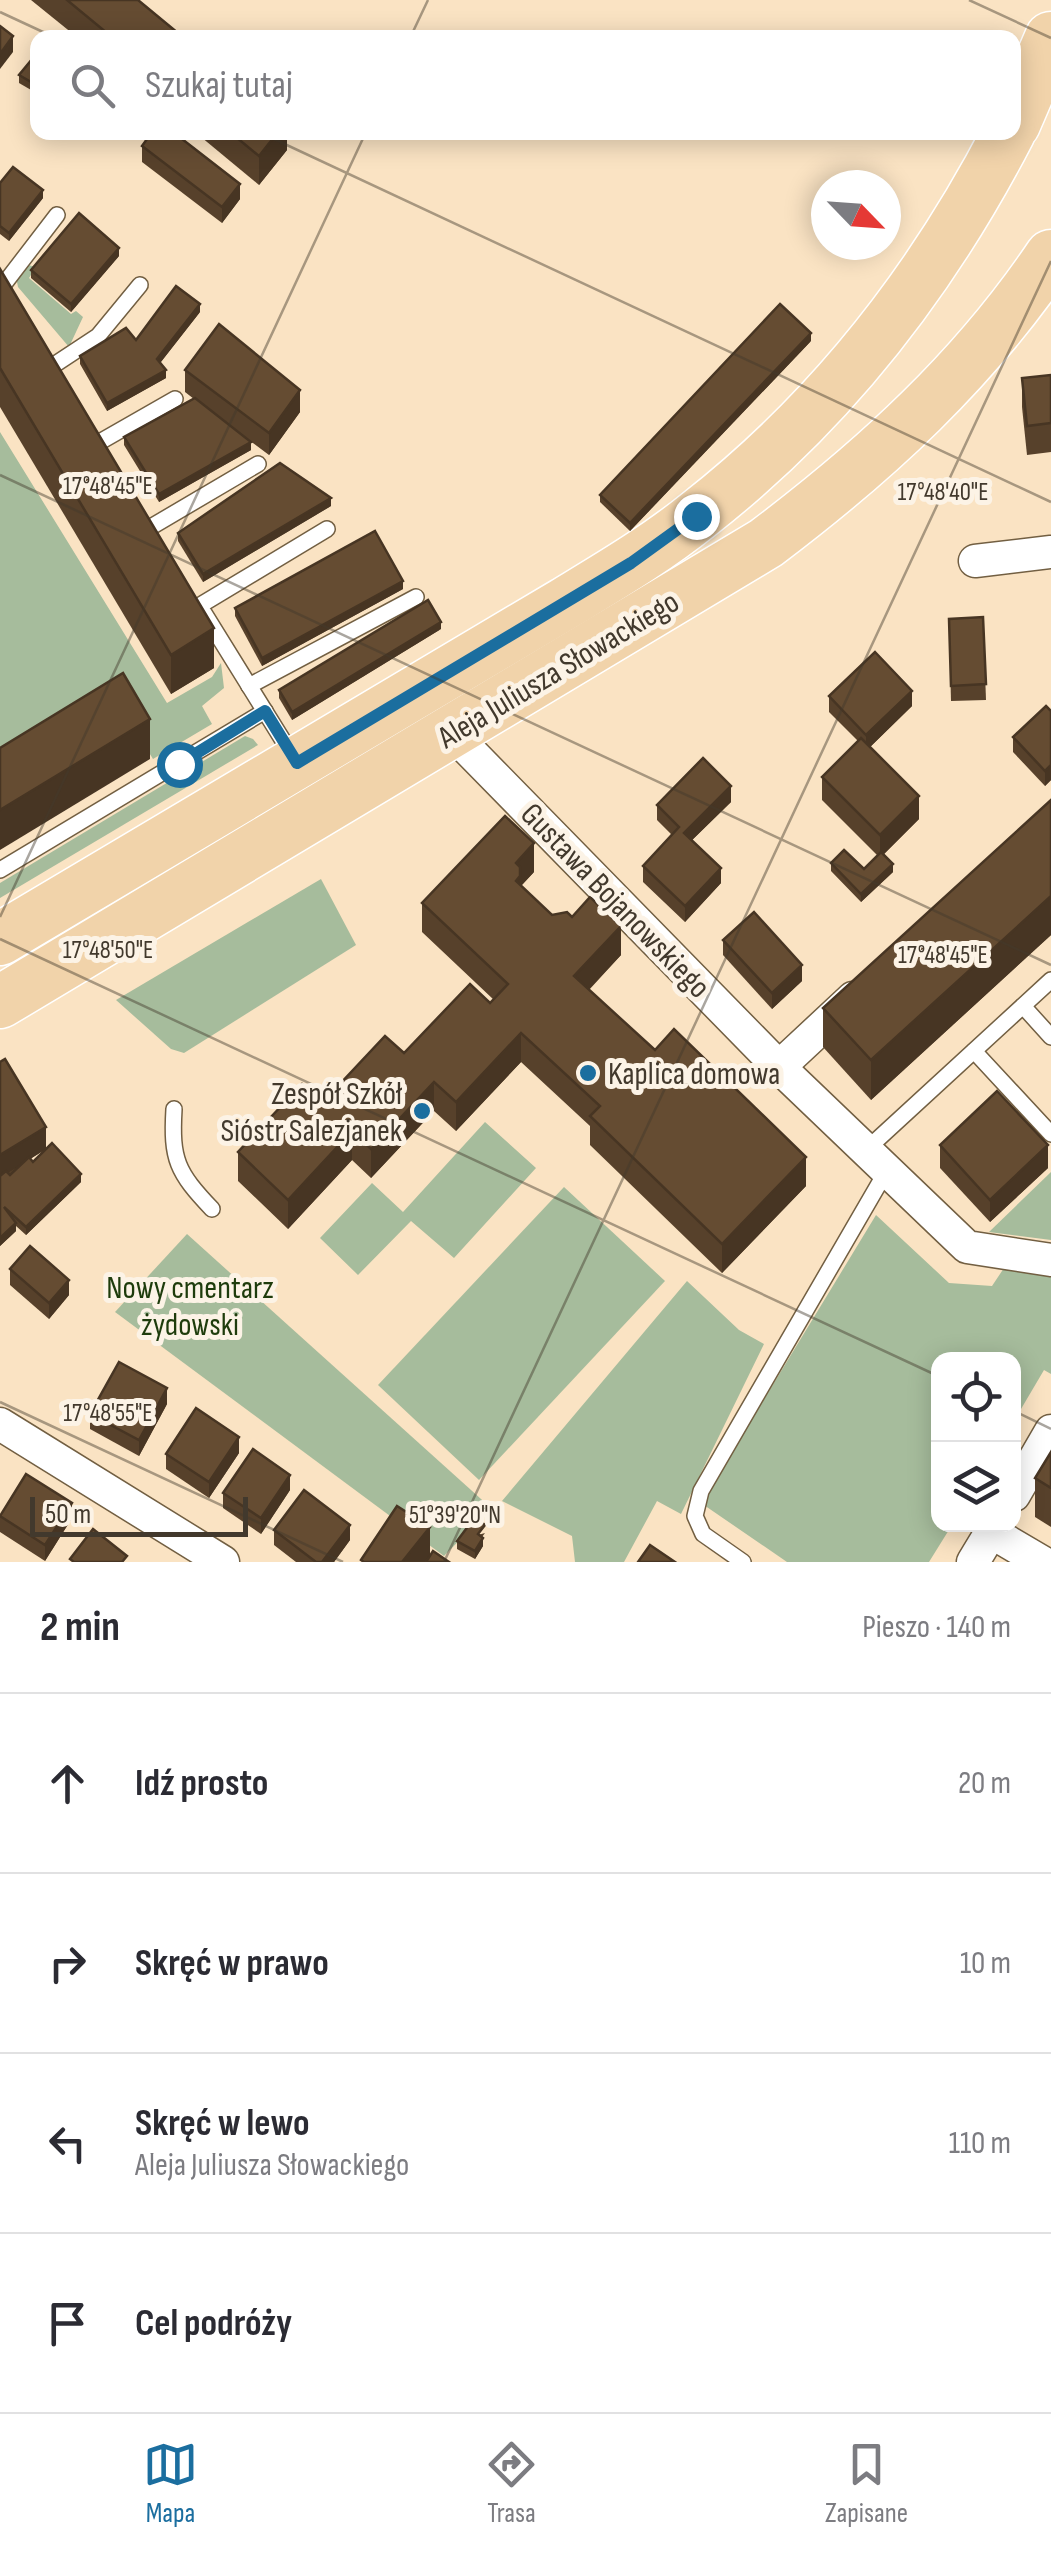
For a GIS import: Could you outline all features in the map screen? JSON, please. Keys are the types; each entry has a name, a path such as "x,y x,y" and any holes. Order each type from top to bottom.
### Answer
{"main road":[{"path":"1021,108 1051,38"},
{"name":"Aleja Juliusza Słowackiego","path":"0,939 631,563 696,516 756,467 853,368 914,293 955,230 1005,140"},
{"name":"Aleja Juliusza Słowackiego","path":"0,1002 731,565 832,493 915,419 968,364 1051,256"}],"street":[{"path":"975,561 1051,552"},
{"name":"Gustawa Bojanowskiego","path":"452,733 779,1067 967,1246 1051,1260"},
{"path":"779,1067 879,974"},
{"path":"0,1424 223,1562"},
{"path":"1021,1483 1051,1431"},
{"path":"974,1562 992,1532"},
{"path":"1000,1532 1042,1562"}],"lane":[{"path":"11,304 0,287 57,215"},
{"path":"51,367 98,336 140,285"},
{"path":"41,351 60,382"},
{"path":"88,428 102,450 174,399"},
{"path":"161,543 147,520 258,464"},
{"path":"199,606 327,529"},
{"path":"190,590 297,763"},
{"path":"249,686 416,596"},
{"path":"0,870 265,711"},
{"path":"743,1562 704,1534 695,1516 701,1490 877,1160 974,1050 1051,980"},
{"path":"1022,1006 1051,1037"},
{"path":"974,1050 1051,1134"},
{"path":"174,1109 172,1142 182,1178 212,1209"}],"green space":[{"path":"28,265 36,267 29,278 71,314 76,311 83,317 69,347 18,287 16,277"},
{"path":"0,432 167,703 212,677 221,663 224,688 202,706 212,724 153,759 122,709 0,784"},
{"path":"245,736 258,745 0,898 0,883"},
{"path":"321,879 356,945 184,1053 171,1049 116,1000"},
{"path":"485,1122 536,1168 454,1258 411,1221 358,1275 320,1238 372,1183 403,1212"},
{"path":"1051,1172 1051,1240 989,1232"},
{"path":"564,1187 665,1281 479,1480 378,1385"},
{"path":"876,1215 949,1283 992,1286 1006,1265 1051,1271 1051,1374 1044,1370 1021,1409 1021,1352 931,1352 931,1532 948,1532 929,1562 787,1562 701,1503"},
{"name":"Nowy cmentarz żydowski","path":"187,1234 491,1508 444,1556 115,1312"},
{"path":"687,1281 739,1330 764,1344 681,1514 657,1501 624,1562 575,1562 572,1536 502,1501"}],"building":[{"path":"67,0 138,0 174,30 103,30"},
{"path":"0,26 13,36 0,54"},
{"path":"30,62 30,81 19,75"},
{"path":"146,140 183,140 240,184 222,207 142,146"},
{"path":"240,140 272,140 259,156"},
{"path":"13,167 43,190 9,233 0,226 0,183"},
{"path":"79,213 119,248 71,304 31,270"},
{"path":"0,269 214,628 171,655 0,368"},
{"path":"176,286 200,304 157,359 166,370 107,403 80,356 126,328 136,340"},
{"path":"780,304 811,333 630,523 600,495"},
{"path":"219,324 300,390 269,433 185,370"},
{"path":"1051,375 1051,423 1027,426 1022,378"},
{"path":"195,398 251,442 159,494 124,437"},
{"path":"280,463 331,498 203,574 178,533"},
{"path":"375,531 403,581 262,658 235,608"},
{"path":"428,600 441,622 292,712 279,690"},
{"path":"983,617 986,684 951,686 949,619"},
{"path":"875,652 912,691 866,735 829,696"},
{"path":"123,673 150,719 0,810 0,748"},
{"path":"1046,706 1051,711 1051,765 1045,771 1013,737"},
{"path":"861,738 919,796 880,835 822,777"},
{"path":"703,758 731,786 684,833 721,868 685,906 643,866 679,827 657,805"},
{"path":"1051,800 1051,896 871,1060 823,1008"},
{"path":"505,816 534,843 516,863 520,876 516,881 552,915 567,912 572,917 590,897 621,926 574,976 655,1050 674,1029 806,1157 722,1244 590,1116 600,1106 521,1033 456,1102 434,1082 371,1149 352,1131 288,1200 238,1152 302,1084 322,1103 385,1036 404,1053 470,984 490,1003 508,984 422,903"},
{"path":"844,850 864,869 881,852 893,864 861,894 831,863"},
{"path":"754,912 802,965 772,993 723,940"},
{"path":"5,1059 46,1127 0,1155 0,1062"},
{"path":"997,1091 1048,1145 990,1200 940,1145"},
{"path":"52,1143 81,1174 26,1227 4,1207 16,1223 0,1238 0,1176 6,1171 10,1175 29,1157 33,1162"},
{"path":"30,1246 69,1280 49,1303 10,1269"},
{"path":"119,1362 167,1388 139,1440 90,1414"},
{"path":"196,1408 239,1437 209,1482 166,1454"},
{"path":"253,1449 290,1475 261,1518 223,1493"},
{"path":"1051,1452 1051,1488 1035,1478"},
{"path":"26,1474 72,1503 45,1545 0,1516"},
{"path":"304,1490 350,1525 322,1562 316,1562 274,1530"},
{"path":"397,1506 430,1527 402,1562 364,1562 361,1560"},
{"path":"475,1517 485,1525 478,1534 483,1538 475,1551 457,1541"},
{"path":"93,1529 127,1556 122,1562 70,1559"},
{"path":"650,1545 675,1562 638,1562"},
{"path":"433,1551 449,1562 426,1562"}],"place":[{"name":"Kaplica domowa","path":"588,1073"},
{"name":"Zespół Szkół Sióstr Salezjanek","path":"422,1111"}],"route":[{"path":"179,764 265,711 297,763 631,563 696,516"}]}
